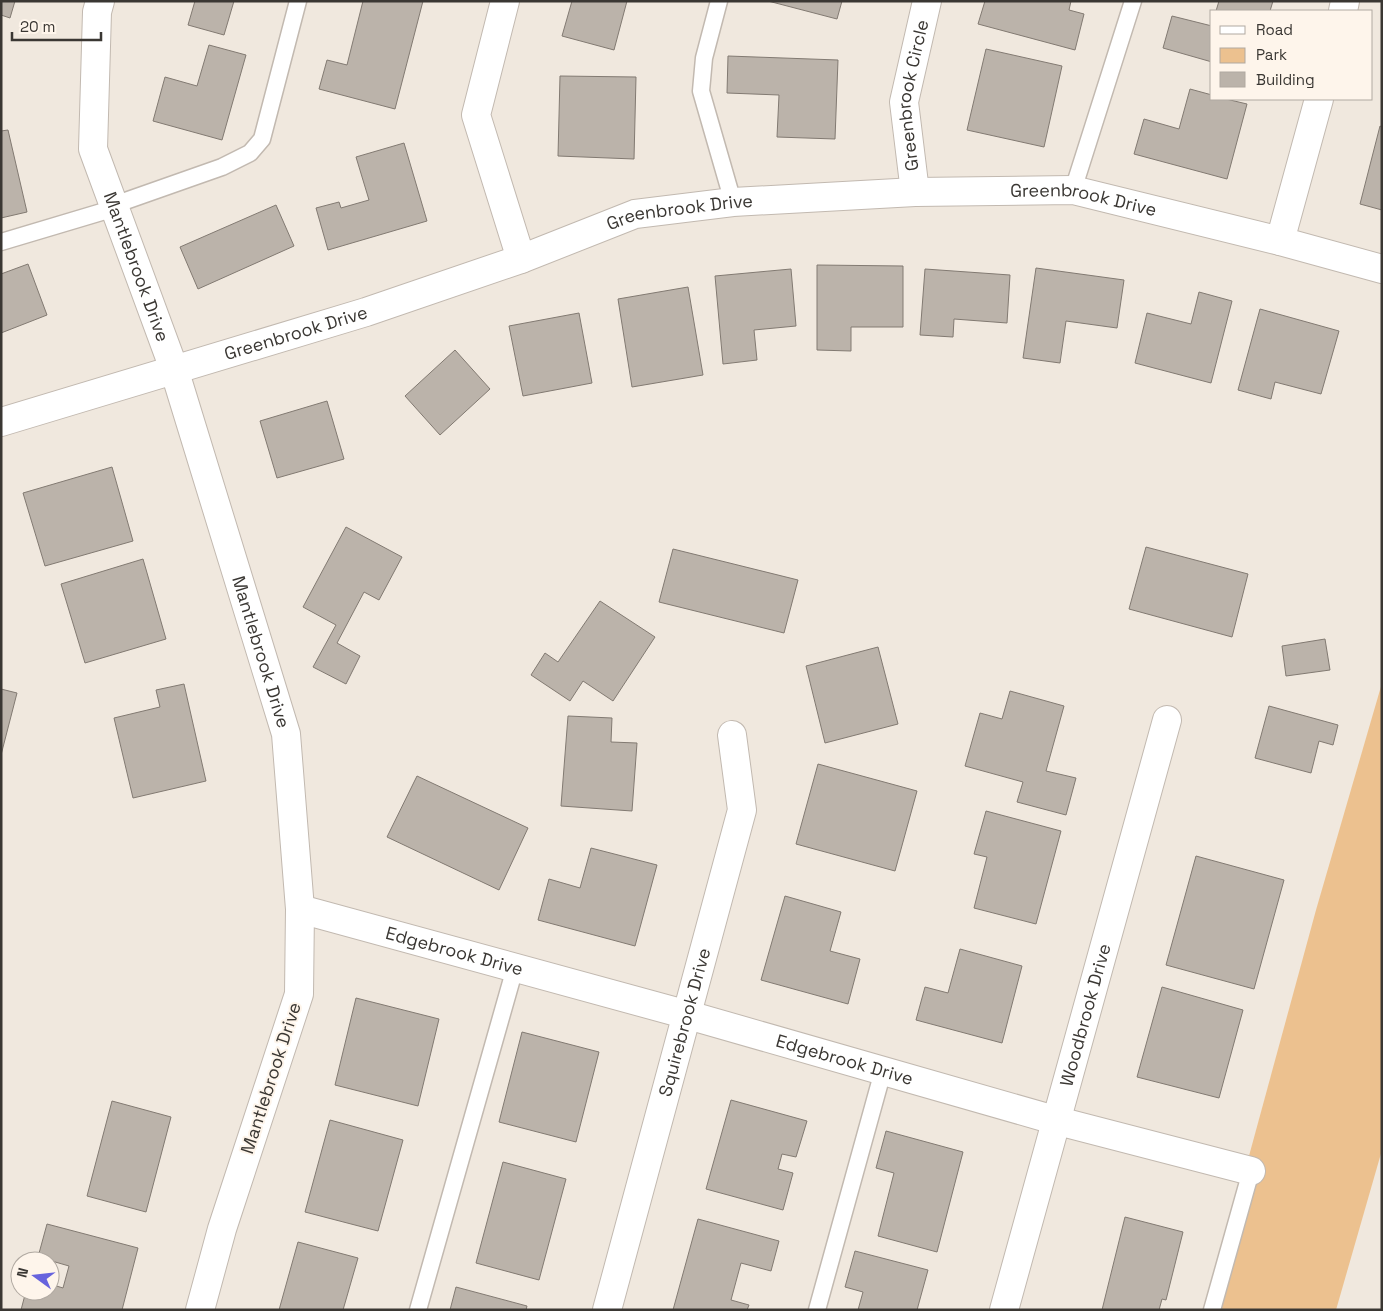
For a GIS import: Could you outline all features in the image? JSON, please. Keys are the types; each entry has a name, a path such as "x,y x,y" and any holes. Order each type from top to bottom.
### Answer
{"street":[{"name":"Mantlebrook Drive","path":"100,1 97,12 94,149 174,369 286,734 300,909 299,994 222,1229 200,1310"},
{"path":"505,1 476,114 521,259"},
{"name":"Greenbrook Circle","path":"915,192 904,102 928,1"},
{"path":"1280,241 1319,100"},
{"name":"Greenbrook Drive","path":"1,422 366,312 521,259 635,214 733,202 915,192 1073,190 1280,241 1382,269"},
{"name":"Woodbrook Drive","path":"1004,1310 1058,1121 1167,720"},
{"name":"Squirebrook Drive","path":"607,1310 742,810 732,735"},
{"name":"Edgebrook Drive","path":"300,909 688,1015 1058,1121 1251,1171"}],"lane":[{"path":"1,242 114,206 222,168 250,154 262,139 298,1"},
{"path":"719,1 704,58 701,91 733,202"},
{"path":"1073,190 1132,1"},
{"path":"418,1310 515,968"},
{"path":"817,1310 883,1071"},
{"name":"Edgebrook Drive","path":"1212,1310 1251,1171"}],"green space":[{"path":"1382,683 1382,1150 1336,1310 1207,1310 1316,910"}],"building":[{"path":"1,1 15,1 10,18 1,15"},
{"path":"195,1 234,1 224,35 188,25"},
{"path":"363,1 423,1 395,109 319,89 327,60 347,65"},
{"path":"572,1 627,1 614,50 562,36"},
{"path":"768,1 842,1 837,19"},
{"path":"985,1 1071,1 1069,10 1084,14 1075,50 978,24"},
{"path":"1219,1 1273,1 1270,10 1216,10"},
{"path":"1172,16 1210,26 1210,61 1163,48"},
{"path":"209,45 246,55 222,140 153,121 165,77 197,86"},
{"path":"986,49 1062,66 1044,147 967,130"},
{"path":"728,56 838,60 835,139 777,137 779,95 727,93"},
{"path":"560,76 636,77 634,159 558,156"},
{"path":"1190,89 1210,94 1210,100 1230,100 1247,104 1227,179 1134,154 1144,119 1179,129"},
{"path":"1380,126 1382,127 1382,210 1360,204"},
{"path":"8,130 27,212 1,218 1,131"},
{"path":"404,143 427,221 328,250 316,208 339,202 341,208 369,200 356,157"},
{"path":"276,205 294,246 198,289 180,247"},
{"path":"28,264 47,315 1,333 1,274"},
{"path":"817,265 903,266 903,327 851,327 851,351 817,350"},
{"path":"1036,268 1124,280 1117,328 1066,321 1060,363 1023,358"},
{"path":"791,269 796,326 754,330 757,360 723,364 715,276"},
{"path":"925,269 1010,275 1007,323 954,319 953,337 920,335"},
{"path":"688,287 703,375 632,387 618,299"},
{"path":"1199,292 1232,301 1211,383 1135,363 1147,313 1191,324"},
{"path":"1260,309 1339,331 1321,394 1275,382 1271,399 1238,390"},
{"path":"579,313 592,383 523,396 509,326"},
{"path":"455,350 490,389 440,435 405,396"},
{"path":"327,401 344,459 277,478 260,421"},
{"path":"112,467 133,541 45,566 23,493"},
{"path":"346,527 402,557 379,600 364,592 337,643 360,656 346,684 313,667 336,625 303,607"},
{"path":"1146,547 1248,574 1232,637 1129,609"},
{"path":"673,549 798,580 784,633 659,602"},
{"path":"143,559 166,639 85,663 61,584"},
{"path":"600,601 655,637 613,701 583,681 570,701 531,675 545,653 558,662"},
{"path":"1325,639 1330,670 1286,676 1282,646"},
{"path":"878,647 898,724 825,743 806,666"},
{"path":"184,684 206,781 133,798 114,718 160,707 156,690"},
{"path":"1,689 17,693 1,755"},
{"path":"1010,691 1064,706 1046,771 1076,778 1066,815 1017,802 1023,782 965,766 980,713 1002,719"},
{"path":"1269,706 1338,725 1333,745 1319,741 1311,773 1255,758"},
{"path":"568,716 612,718 611,742 637,743 632,811 561,806"},
{"path":"818,764 917,791 895,871 796,844"},
{"path":"417,776 528,828 499,890 387,837"},
{"path":"986,811 1061,831 1036,924 974,908 987,857 974,854"},
{"path":"591,848 657,865 635,946 538,920 549,879 580,888"},
{"path":"1196,856 1284,880 1254,989 1166,965"},
{"path":"785,896 841,912 830,951 860,959 848,1004 761,980"},
{"path":"960,949 1022,966 1002,1043 916,1020 925,987 948,993"},
{"path":"1162,987 1243,1010 1219,1098 1137,1077"},
{"path":"356,998 439,1019 418,1106 335,1085"},
{"path":"522,1032 599,1052 576,1142 499,1122"},
{"path":"731,1100 807,1121 796,1157 782,1154 778,1169 793,1173 783,1210 706,1189"},
{"path":"112,1101 171,1117 146,1212 87,1196"},
{"path":"330,1120 403,1140 378,1231 305,1212"},
{"path":"886,1131 963,1152 937,1252 878,1236 894,1173 876,1168"},
{"path":"503,1162 566,1179 539,1280 476,1263"},
{"path":"1125,1217 1183,1232 1166,1300 1162,1299 1159,1310 1102,1310"},
{"path":"698,1219 779,1241 771,1271 741,1263 731,1300 749,1305 747,1310 673,1310"},
{"path":"47,1224 138,1248 122,1310 21,1310 23,1301 60,1301 60,1287 63,1288 69,1266 60,1263 60,1251 40,1251"},
{"path":"298,1242 358,1258 343,1310 279,1310"},
{"path":"855,1251 928,1270 917,1310 858,1310 863,1292 845,1287"},
{"path":"456,1287 527,1306 526,1310 450,1310"}]}
